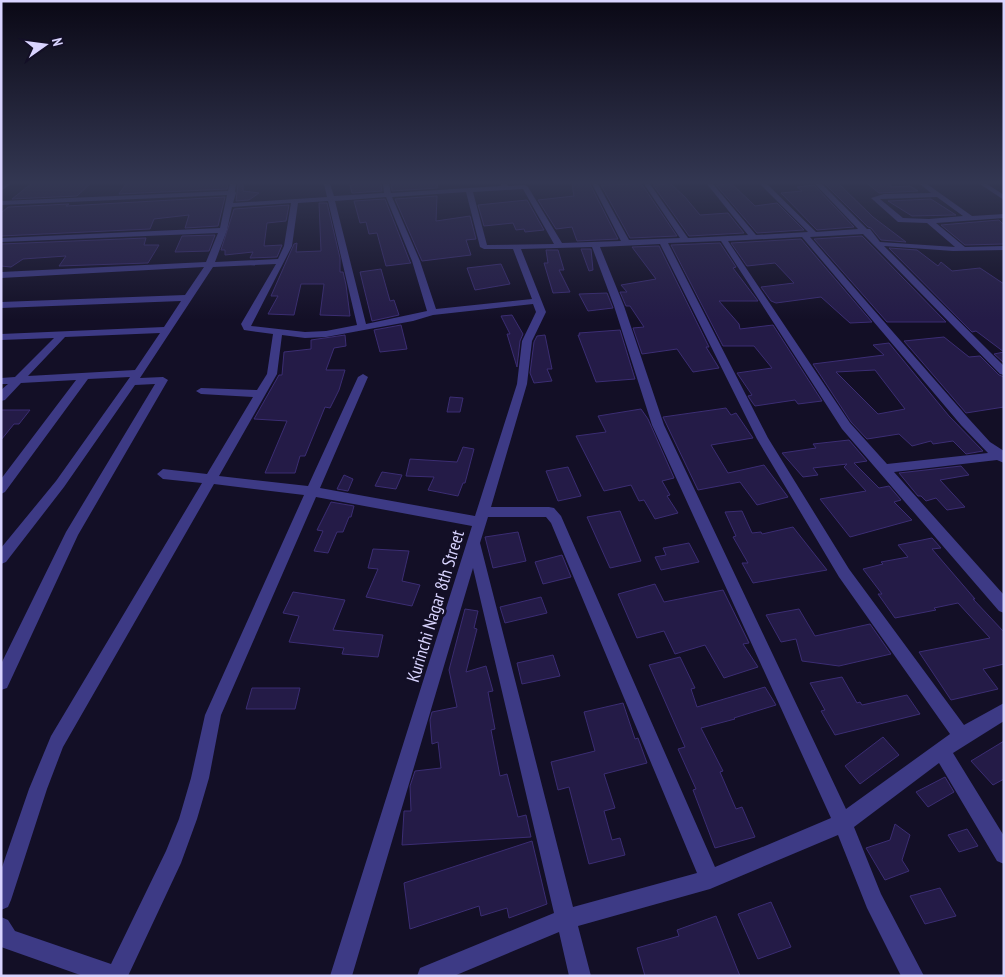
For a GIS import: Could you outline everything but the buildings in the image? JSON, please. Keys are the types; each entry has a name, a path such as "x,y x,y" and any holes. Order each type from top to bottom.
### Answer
{"street":[{"path":"1,240 224,230 209,266 135,378 60,484 1,558"},
{"path":"291,230 288,246 246,324 247,328 278,332 326,334 413,318 432,312 537,301"},
{"path":"339,230 362,326"},
{"path":"403,230 416,261 432,312"},
{"path":"480,230 484,246 517,248 867,232"},
{"path":"550,230 559,246"},
{"path":"619,230 626,243"},
{"path":"678,230 686,241"},
{"path":"747,230 754,238"},
{"path":"809,230 815,235"},
{"path":"865,230 1004,372"},
{"path":"939,230 963,249"},
{"path":"804,235 986,445 1002,457"},
{"path":"1,248 12,240"},
{"path":"724,240 846,426 1004,606"},
{"path":"663,242 763,439 844,573 962,736"},
{"path":"595,244 619,306 658,425 843,823 874,900 913,976"},
{"path":"880,244 905,244 938,250 1003,248"},
{"name":"Kurinchi Nagar 8th Street","path":"340,976 522,384 527,341 541,312 517,248"},
{"path":"1,274 209,266 281,261"},
{"path":"1,305 188,298"},
{"path":"1,337 61,336 166,330"},
{"path":"1,900 38,789 56,742 272,374 278,332"},
{"path":"1,397 15,380 61,336"},
{"path":"1,489 84,377"},
{"path":"1,381 84,377 163,380 73,532 1,682"},
{"path":"1,927 8,939 106,975 174,856 188,819 200,778 213,714 363,377"},
{"path":"201,392 260,394"},
{"path":"884,469 1002,457"},
{"path":"163,474 312,491 482,517 549,512 556,520 710,879"},
{"path":"474,542 580,976"},
{"path":"428,976 565,919 710,879 843,823 962,736 1004,711"},
{"path":"942,751 1004,854"}]}
